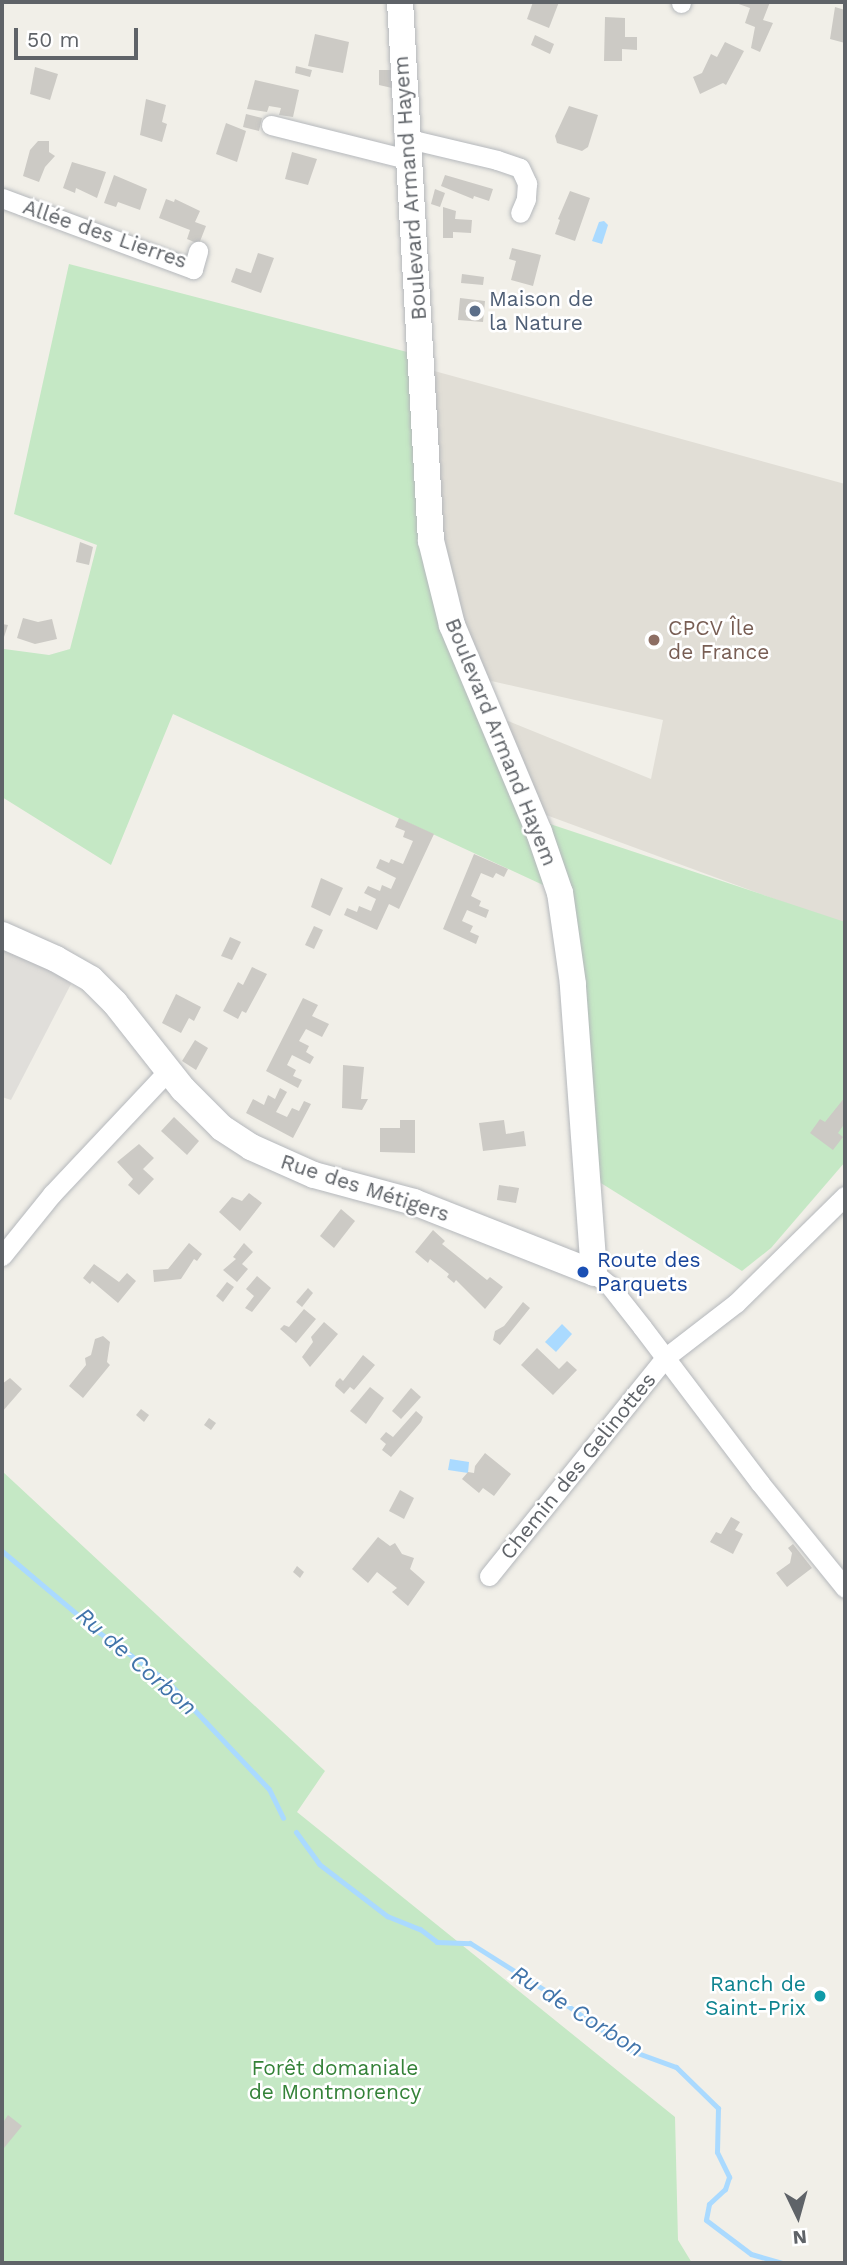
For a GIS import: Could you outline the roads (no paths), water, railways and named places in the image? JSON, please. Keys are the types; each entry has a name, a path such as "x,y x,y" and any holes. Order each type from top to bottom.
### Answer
{"main road":[{"name":"Boulevard Armand Hayem","path":"400,2 431,541 452,625 539,832 561,892 573,984 594,1273"},
{"name":"Rue des Métigers","path":"2,935 56,959 91,979 115,1003 167,1072 222,1128 283,1163 314,1175 415,1202 594,1273"}],"street":[{"path":"271,125 409,149 497,160 520,169 527,183 526,199 520,213"},
{"name":"Allée des Lierres","path":"2,199 193,269 198,251"},
{"path":"2,1256 52,1194 167,1072"},
{"name":"Chemin des Gelinottes","path":"489,1576 666,1357 736,1303 845,1196"},
{"path":"594,1273 609,1285 760,1483 845,1588"}],"water":[{"path":"604,221 608,225 602,244 592,241 599,222"},
{"path":"562,1324 572,1334 556,1352 545,1342"},
{"path":"450,1459 469,1462 468,1473 448,1470"}],"waterway":[{"name":"Ru de Corbon","path":"2,1551 97,1631 168,1682 269,1789 283,1818"},
{"name":"Ru de Corbon","path":"296,1832 319,1864 387,1916 420,1929 437,1942 470,1943 554,1996 632,2051 676,2067 718,2108 717,2152 729,2177 725,2189 709,2204 706,2220 751,2254 783,2263"}],"place":[{"name":"Maison de la Nature","path":"475,311"},
{"name":"CPCV Île de France","path":"654,640"},
{"name":"Route des Parquets","path":"583,1272"},
{"name":"Ranch de Saint-Prix","path":"820,1996"}],"park label":[{"name":"Forêt domaniale de Montmorency","path":"335,2080"}]}
